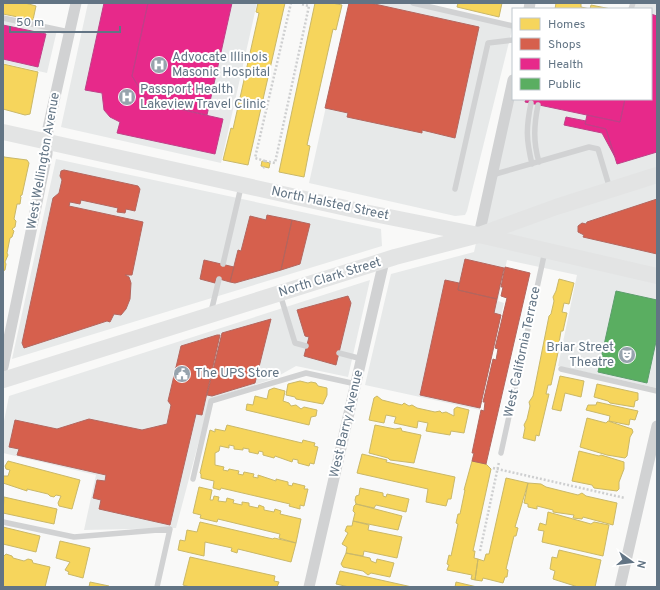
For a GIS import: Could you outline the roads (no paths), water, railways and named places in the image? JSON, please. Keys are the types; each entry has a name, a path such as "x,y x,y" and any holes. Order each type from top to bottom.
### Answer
{"main road":[{"name":"North Halsted Street","path":"3,132 364,212 479,235 657,276"},
{"name":"North Clark Street","path":"3,380 384,261 479,235 657,175"}],"street":[{"name":"West Wellington Avenue","path":"3,367 46,163 48,128 76,3"},
{"path":"479,235 512,85"},
{"name":"West Barry Avenue","path":"309,587 384,261"},
{"path":"620,587 657,426"}],"lane":[{"path":"414,3 512,26"},
{"path":"3,18 69,32"},
{"path":"455,190 488,43 512,40"},
{"path":"531,103 526,129 527,144 532,164"},
{"path":"538,105 534,132 535,147 539,162"},
{"path":"492,176 589,147 598,149 610,190"},
{"path":"223,264 242,185"},
{"name":"West California Terrace","path":"501,453 545,251"},
{"path":"211,314 219,279"},
{"path":"280,293 295,343 306,346"},
{"path":"339,353 362,359"},
{"path":"561,369 657,391"},
{"path":"193,479 211,401 306,373 356,384"},
{"path":"3,522 74,537 170,529 157,587"}],"place":[{"name":"Advocate Illinois Masonic Hospital","path":"159,65"},
{"name":"Passport Health Lakeview Travel Clinic","path":"127,97"},
{"name":"Briar Street Theatre","path":"627,355"},
{"name":"The UPS Store","path":"182,374"}]}
